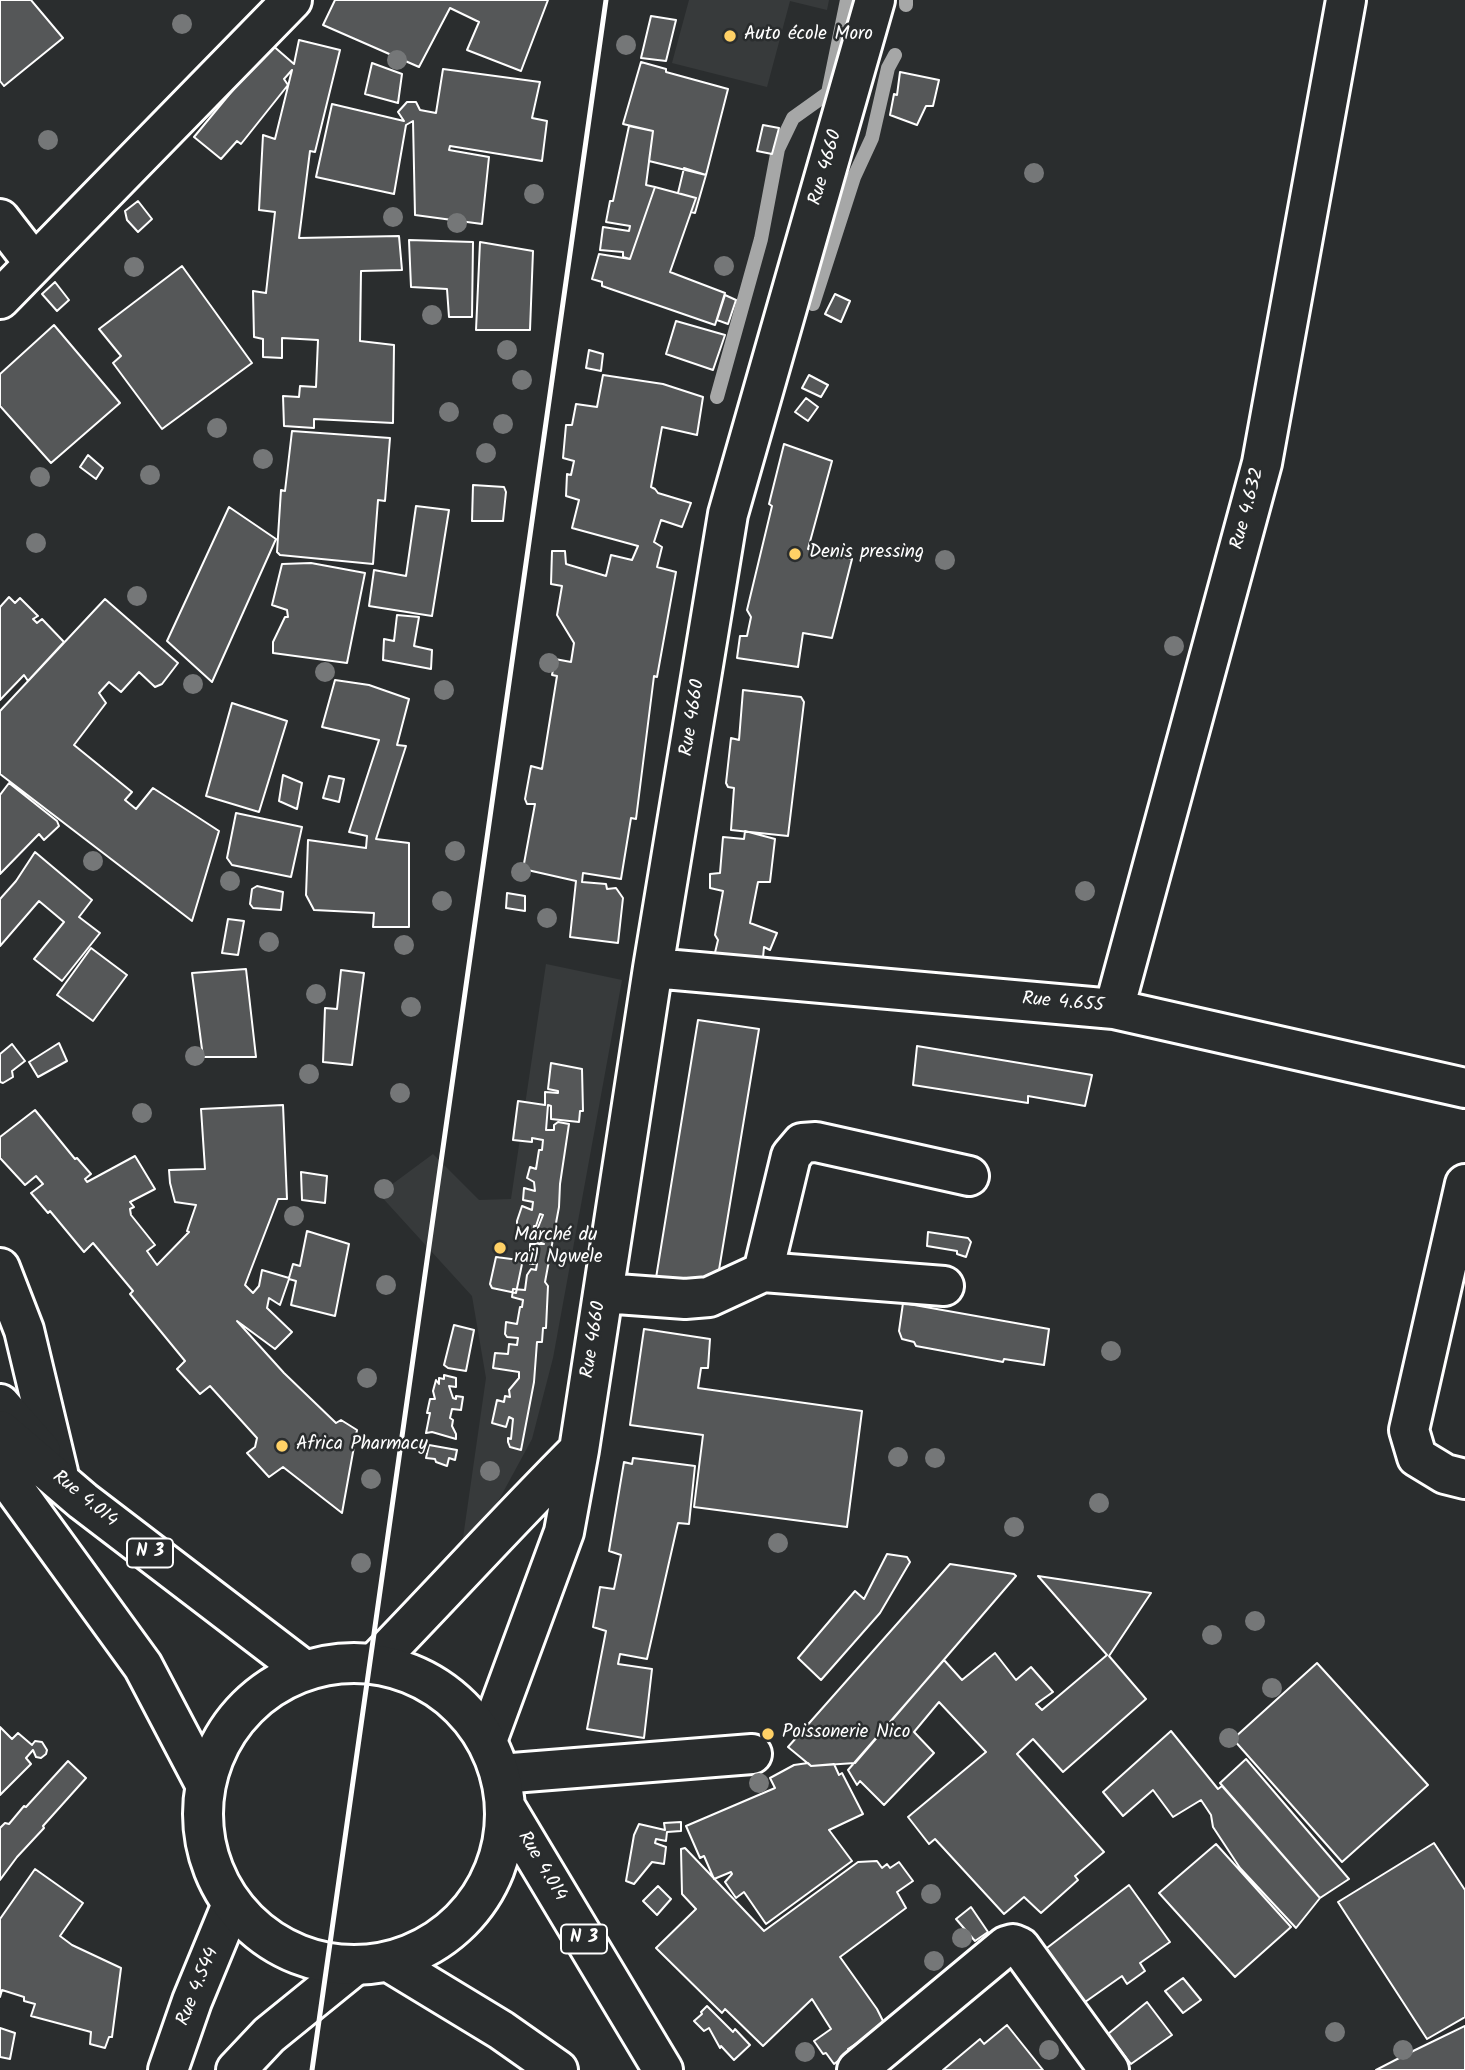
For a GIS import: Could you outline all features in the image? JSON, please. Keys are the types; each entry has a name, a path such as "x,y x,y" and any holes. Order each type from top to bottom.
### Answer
{"main road":[{"path":"0,299 292,0"},
{"name":"Rue 4660","path":"371,1964 421,1950 451,1931 475,1906 492,1876 503,1843 497,1774 546,1586 564,1532 728,514 875,0"},
{"name":"Rue 4.632","path":"1114,1009 1262,463 1346,0"},
{"path":"0,219 34,263"},
{"name":"Rue 4.655","path":"653,968 1114,1009 1465,1088"},
{"path":"763,1272 791,1156 802,1143 816,1142 969,1176"},
{"path":"1465,1184 1409,1430 1418,1457 1445,1474 1465,1479"},
{"path":"0,1268 24,1330 58,1472"},
{"path":"603,1293 685,1299 709,1297 763,1272 944,1286"},
{"path":"0,1404 83,1501"},
{"name":"Rue 4.014","path":"0,1430 83,1501 304,1670 374,1664 409,1673 440,1689 466,1712 497,1774 664,2069"},
{"path":"374,1664 579,1450"},
{"name":"Rue 4.014","path":"0,1469 144,1666 205,1784"},
{"path":"0,1501 51,1536"},
{"path":"304,1670 276,1683 251,1702 214,1753 205,1784 203,1815 206,1847 216,1877 232,1904 259,1931 291,1952 327,1964 371,1964 501,2030 558,2070"},
{"path":"497,1774 752,1754"},
{"name":"Rue 4.544","path":"168,2070 192,2001 232,1904"},
{"path":"857,2070 1006,1946 1013,1944 1020,1947 1109,2070"},
{"path":"236,2070 269,2035 371,1964"}],"shaded area":[{"name":"Auto école Moro","path":"689,0 829,0 827,10 790,1 767,87 672,63"},
{"name":"Marché du rail Ngwele","path":"546,964 622,980 553,1358 532,1439 476,1542 463,1538 486,1378 472,1296 379,1194 433,1154 479,1200 511,1199"}],"building":[{"path":"0,0 31,0 63,38 4,86 0,81"},
{"path":"335,0 548,0 521,71 467,50 479,22 450,8 419,67 323,25"},
{"path":"651,16 676,20 666,61 641,58"},
{"path":"299,40 340,50 315,152 310,151 299,238 399,236 402,270 361,271 360,341 394,345 393,423 314,419 314,428 284,426 283,396 299,397 300,386 316,387 318,340 282,338 282,358 263,357 263,339 254,337 253,291 266,293 275,212 259,210 263,135 275,139 292,70 284,79 288,85 241,144 237,141 221,159 194,137 271,44 294,64"},
{"path":"641,62 666,69 666,72 728,89 706,175 649,161 653,131 623,124"},
{"path":"372,63 402,74 398,103 365,94"},
{"path":"443,69 540,82 532,118 547,121 542,161 450,146 449,150 489,157 482,224 415,215 413,121 406,125 394,194 316,177 332,104 404,121 398,112 407,102 416,102 420,110 436,113"},
{"path":"900,72 939,80 933,106 926,106 917,125 890,115 894,94 897,95"},
{"path":"763,125 779,128 772,154 757,151"},
{"path":"629,126 653,131 646,185 655,187 630,259 623,257 623,252 600,250 603,227 629,231 630,226 606,222"},
{"path":"684,168 706,175 695,213 691,212 696,198 678,193"},
{"path":"655,187 696,198 670,272 725,293 715,325 602,286 602,282 592,279 599,254 630,259"},
{"path":"138,201 152,219 138,232 127,220 125,211"},
{"path":"409,240 473,242 472,317 449,317 447,289 411,287"},
{"path":"480,242 533,251 530,330 476,330"},
{"path":"182,266 252,363 162,429 113,363 121,356 99,329"},
{"path":"55,282 69,300 57,311 42,294"},
{"path":"835,294 850,301 841,322 825,314"},
{"path":"725,295 736,300 728,324 717,320"},
{"path":"676,321 725,335 713,370 666,354"},
{"path":"54,325 120,403 51,463 0,406 0,374"},
{"path":"589,350 603,354 601,371 586,368"},
{"path":"603,375 663,384 703,397 697,435 662,427 651,487 658,493 691,503 682,527 661,520 654,542 662,547 657,567 676,572 657,677 654,676 636,819 631,818 621,879 583,873 582,882 606,884 607,889 616,888 623,898 618,943 570,937 576,881 523,869 535,804 527,804 525,799 531,766 542,769 557,676 552,675 555,659 571,662 574,643 557,615 562,586 551,584 552,551 565,551 566,564 606,576 611,555 632,560 638,546 572,528 579,500 566,496 567,474 571,475 574,461 563,458 566,425 572,425 576,404 597,407"},
{"path":"809,375 828,385 821,397 802,388"},
{"path":"806,398 818,407 808,421 795,412"},
{"path":"292,431 390,438 385,501 378,500 373,564 280,555 277,552 281,490 285,491"},
{"name":"Denis pressing","path":"784,444 832,461 808,549 852,559 832,638 803,633 798,667 737,658 740,636 747,636 751,617 747,610"},
{"path":"88,455 103,468 96,479 80,467"},
{"path":"473,485 504,487 506,492 503,521 472,521"},
{"path":"416,506 449,510 432,616 369,606 374,570 406,576"},
{"path":"229,507 276,539 212,682 167,641"},
{"path":"311,563 365,573 347,663 273,653 273,642 285,617 288,617 287,610 272,605 282,564"},
{"path":"9,597 15,603 20,598 38,616 33,619 37,623 42,619 64,642 28,681 24,675 0,700 0,607"},
{"path":"105,599 178,663 162,684 155,687 139,672 121,692 109,682 99,693 106,703 74,745 132,792 125,800 136,809 153,788 219,831 192,921 0,774 0,711"},
{"path":"397,615 419,617 414,646 432,650 431,669 383,660 384,639 394,641"},
{"path":"335,680 369,685 409,699 397,745 406,746 376,839 409,843 409,927 373,927 374,913 314,910 306,895 308,840 366,848 367,836 349,832 379,740 322,727"},
{"path":"743,690 801,697 804,702 788,836 731,830 734,788 728,787 726,783 731,738 739,740"},
{"path":"232,703 287,721 259,812 206,796"},
{"path":"283,775 302,783 297,809 279,801"},
{"path":"329,776 344,779 339,802 323,798"},
{"path":"9,783 57,821 59,826 44,840 39,834 0,874 0,795"},
{"path":"236,813 302,827 291,877 232,865 227,858"},
{"path":"745,831 775,839 770,882 758,882 750,923 777,933 770,950 764,947 762,968 713,961 723,891 710,888 710,874 720,873 723,837 744,839"},
{"path":"35,852 92,900 79,917 100,933 62,981 34,959 64,922 39,901 0,946 0,899"},
{"path":"257,886 283,892 281,910 253,908 250,904 252,889"},
{"path":"507,893 525,896 525,911 506,908"},
{"path":"228,919 244,921 238,955 222,953"},
{"path":"91,948 127,975 93,1021 57,995"},
{"path":"246,969 256,1057 203,1057 192,973"},
{"path":"341,970 364,973 352,1065 323,1062 325,1008 337,1009"},
{"path":"698,1020 759,1029 717,1282 656,1278"},
{"path":"59,1043 67,1061 38,1077 29,1062"},
{"path":"12,1044 25,1061 12,1071 13,1077 3,1083 0,1082 0,1054"},
{"path":"917,1046 1092,1075 1085,1106 1028,1096 1028,1103 913,1085"},
{"path":"551,1063 582,1069 583,1111 580,1111 579,1122 551,1119 551,1106 548,1105 546,1130 554,1130 554,1125 558,1122 569,1124 559,1207 545,1282 548,1286 546,1328 543,1328 542,1342 537,1342 534,1382 521,1450 510,1447 508,1442 508,1438 511,1439 513,1419 509,1417 506,1427 492,1423 497,1400 504,1402 505,1396 510,1397 509,1390 519,1378 519,1372 493,1368 495,1353 508,1354 509,1344 517,1345 518,1338 507,1337 505,1334 506,1322 517,1324 522,1307 523,1300 512,1297 513,1289 525,1290 527,1275 531,1269 536,1270 537,1264 530,1264 530,1244 544,1244 533,1240 543,1215 540,1214 534,1226 533,1235 517,1233 517,1221 522,1206 532,1210 533,1202 523,1200 524,1188 535,1191 534,1182 527,1178 530,1167 536,1169 543,1140 513,1140 518,1101 545,1105 545,1092 558,1093 548,1089"},
{"path":"283,1105 287,1199 278,1199 245,1285 253,1293 259,1286 262,1270 289,1278 293,1264 300,1266 307,1231 349,1244 335,1316 291,1305 296,1281 289,1279 280,1305 269,1298 267,1308 292,1332 275,1349 237,1321 284,1373 336,1423 341,1420 357,1430 342,1513 283,1467 269,1477 247,1453 255,1447 257,1438 210,1386 200,1394 177,1369 185,1361 130,1294 133,1291 93,1243 84,1252 50,1211 48,1213 31,1193 43,1184 36,1176 25,1185 0,1158 0,1137 35,1110 75,1159 91,1174 85,1179 87,1182 135,1156 155,1189 130,1202 134,1207 130,1209 131,1215 155,1245 147,1251 157,1265 189,1232 187,1231 196,1205 175,1202 169,1170 205,1169 201,1109"},
{"path":"301,1172 327,1176 325,1203 302,1200"},
{"path":"928,1232 968,1238 971,1242 966,1257 957,1254 957,1251 927,1246"},
{"path":"496,1257 519,1260 522,1264 516,1293 492,1288 490,1284"},
{"path":"903,1303 1049,1329 1044,1365 1004,1359 1003,1362 916,1346 914,1342 902,1339 899,1331"},
{"path":"454,1325 474,1330 466,1371 444,1365"},
{"path":"644,1329 710,1339 708,1368 701,1368 698,1388 862,1411 847,1527 694,1507 703,1435 630,1425"},
{"path":"444,1375 456,1378 456,1387 449,1386 453,1398 463,1397 461,1410 452,1409 450,1418 453,1420 456,1439 432,1432 426,1433 430,1399 435,1399 433,1391 436,1380 439,1384 439,1378 444,1379"},
{"path":"429,1445 457,1450 455,1460 449,1458 447,1466 435,1459 426,1458"},
{"path":"633,1458 695,1466 689,1524 678,1523 647,1659 620,1654 618,1664 652,1669 644,1738 587,1729 606,1631 593,1627 600,1587 614,1589 621,1555 609,1551 624,1462 632,1464"},
{"path":"887,1554 907,1557 910,1562 880,1613 821,1680 798,1658 855,1591 864,1599"},
{"path":"950,1564 1016,1576 855,1763 811,1766 788,1747"},
{"path":"1038,1576 1151,1593 1109,1656 1146,1699 1063,1772 1033,1739 1017,1754 1104,1852 1075,1876 1078,1880 1041,1913 1024,1897 1004,1914 935,1839 929,1844 908,1817 986,1752 939,1702 914,1732 934,1753 884,1805 860,1781 857,1785 848,1770 944,1660 962,1680 995,1653 1016,1680 1031,1667 1053,1692 1036,1704 1042,1710 1107,1655"},
{"path":"1317,1663 1428,1785 1342,1862 1233,1739"},
{"path":"0,1727 12,1739 18,1733 32,1745 35,1741 42,1742 47,1750 41,1758 36,1757 33,1750 26,1758 31,1764 0,1795"},
{"path":"1171,1731 1218,1789 1222,1786 1320,1898 1296,1928 1240,1868 1213,1827 1211,1815 1201,1800 1173,1817 1153,1790 1123,1816 1103,1792"},
{"path":"1246,1759 1349,1879 1320,1898 1220,1783"},
{"path":"68,1761 86,1778 0,1880 0,1828 5,1823 9,1824"},
{"path":"808,1763 811,1766 834,1764 839,1775 842,1773 863,1814 829,1830 852,1861 766,1924 744,1892 736,1898 725,1882 731,1872 714,1879 704,1856 700,1858 686,1826 775,1788 770,1778 794,1765"},
{"path":"681,1822 681,1831 667,1832 666,1841 656,1839 655,1843 666,1847 664,1864 652,1862 634,1884 626,1881 634,1835 639,1824 665,1830 664,1823"},
{"path":"1434,1843 1465,1890 1465,2017 1427,2039 1338,1902"},
{"path":"1216,1844 1291,1927 1235,1977 1159,1893"},
{"path":"685,1848 764,1931 858,1862 877,1861 882,1868 887,1864 890,1868 899,1862 913,1881 897,1892 906,1908 840,1957 877,2009 885,2025 848,2049 850,2052 834,2064 814,2041 831,2029 812,1999 763,2046 725,2009 722,2013 656,1948 696,1909 682,1894 681,1849"},
{"path":"35,1869 83,1903 60,1936 72,1945 121,1968 112,2037 109,2037 105,2048 90,2044 91,2032 31,2016 35,2004 24,2001 24,1997 2,1990 0,1997 0,1919"},
{"path":"1129,1885 1170,1942 1140,1963 1145,1971 1127,1984 1122,1976 1078,2007 1039,1954"},
{"path":"658,1886 671,1899 657,1915 643,1901"},
{"path":"971,1907 988,1932 975,1941 956,1919"},
{"path":"1183,1978 1201,2000 1183,2013 1165,1991"},
{"path":"1147,2002 1172,2035 1131,2064 1108,2034"},
{"path":"707,2006 750,2045 734,2060 721,2046 720,2048 709,2028 704,2031 694,2021"},
{"path":"1007,2025 1043,2070 943,2070 980,2039 984,2044"},
{"path":"1465,2026 1465,2070 1376,2070 1409,2053"},
{"path":"0,2028 15,2033 10,2059 0,2057"}],"waterway":[{"path":"717,397 761,239 778,149 793,118 828,93 847,0"},
{"path":"906,0 906,5"},
{"path":"813,304 854,177 872,138 888,68 895,55"}],"railway":[{"path":"312,2070 606,0"}],"place":[{"name":"Auto école Moro","path":"730,36"},
{"name":"Denis pressing","path":"795,554"},
{"name":"Marché du rail Ngwele","path":"500,1248"},
{"name":"Africa Pharmacy","path":"282,1446"},
{"name":"Poissonerie Nico","path":"768,1734"}]}
